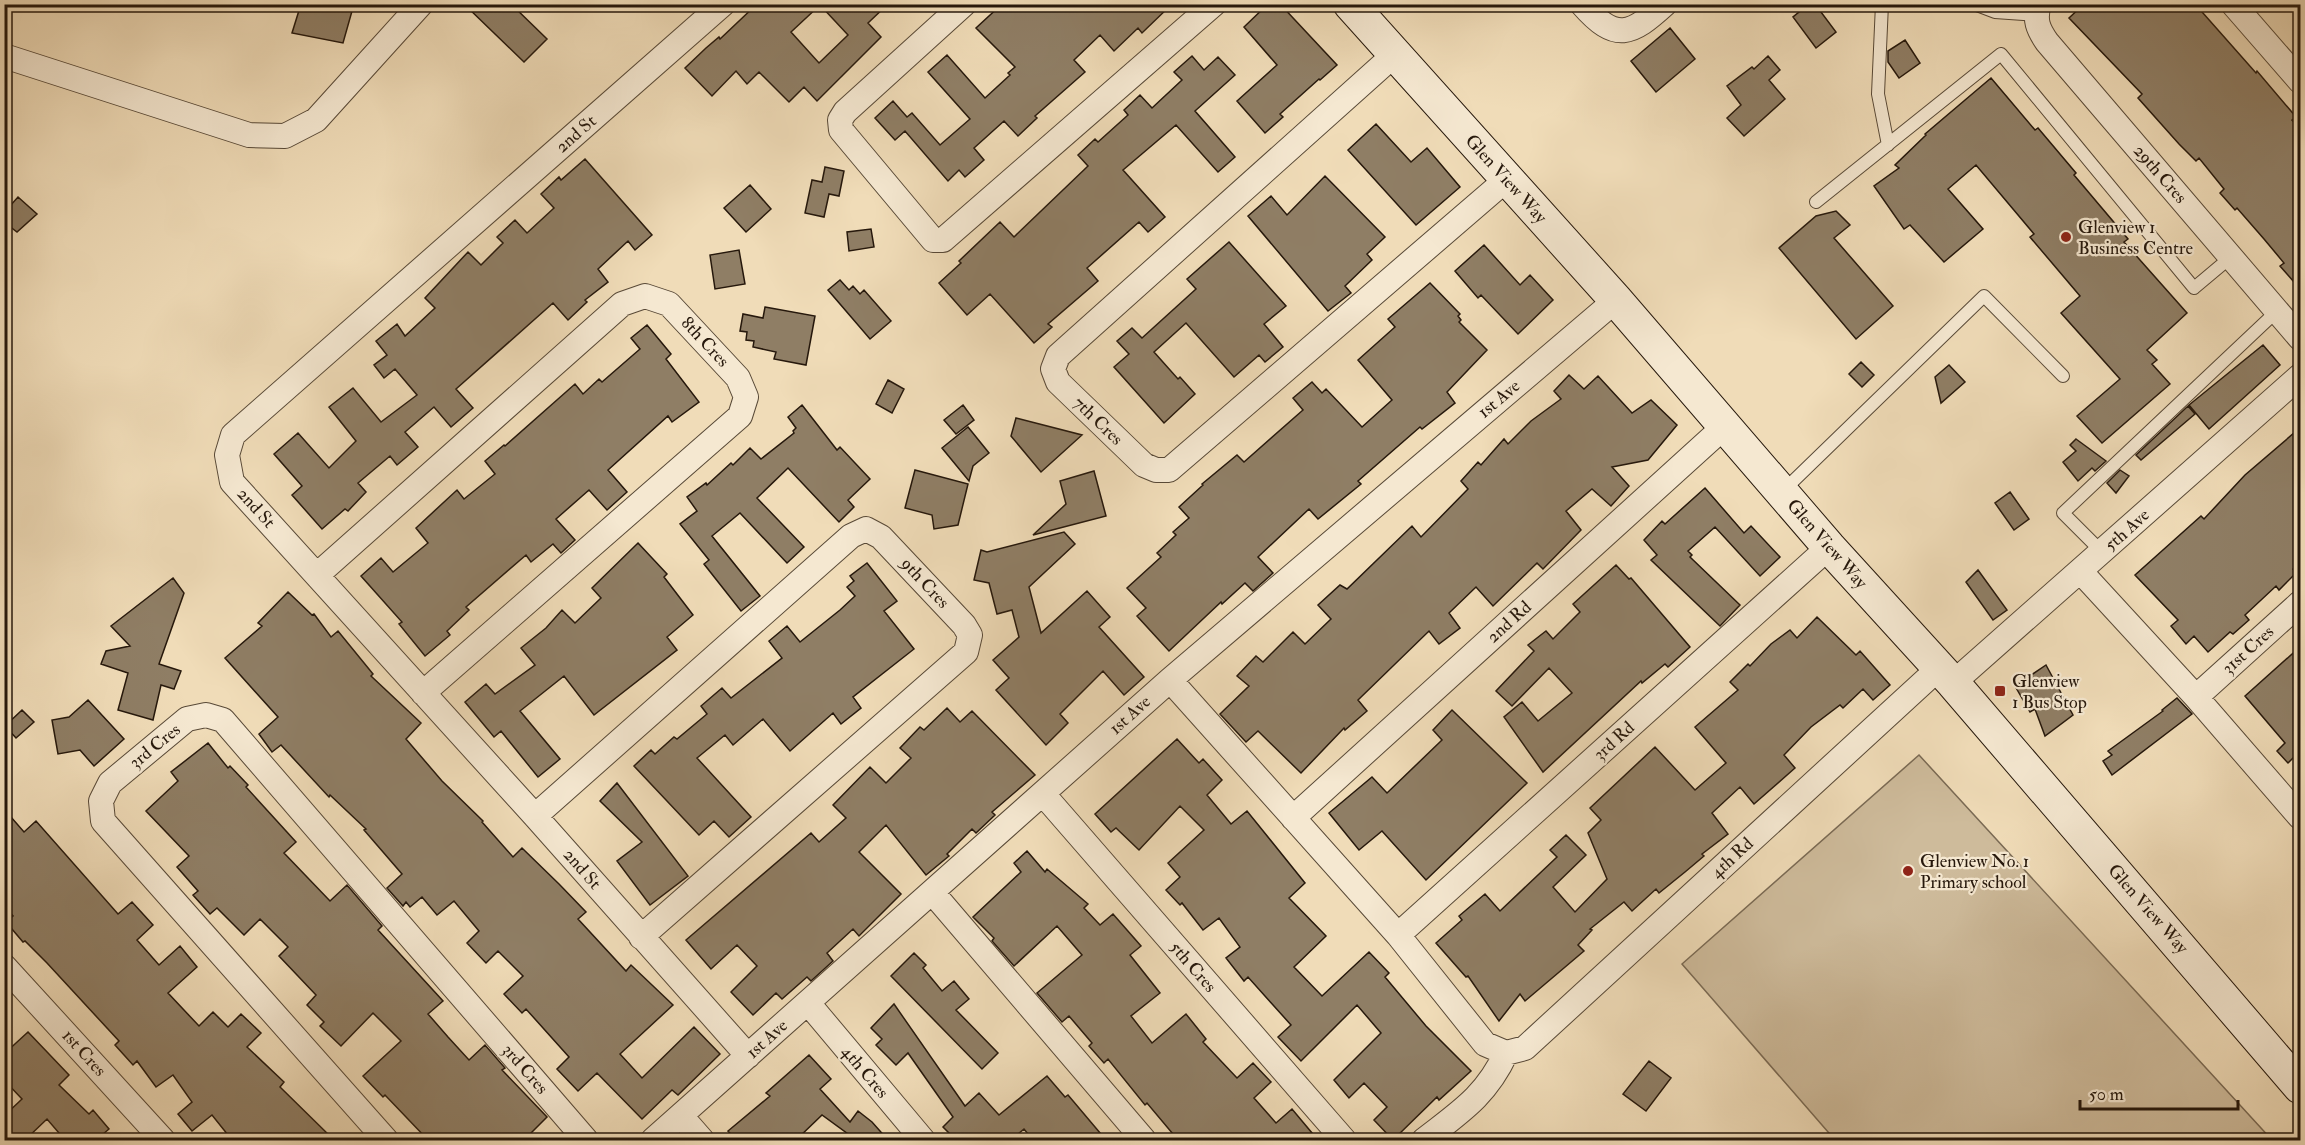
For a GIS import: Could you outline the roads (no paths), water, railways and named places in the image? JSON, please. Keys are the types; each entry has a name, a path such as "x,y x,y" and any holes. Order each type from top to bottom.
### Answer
{"street":[{"path":"4,57 249,135 285,136 316,120 421,4"},
{"name":"2nd St","path":"723,4 233,435 227,454 232,482 535,816 748,1056"},
{"path":"964,4 845,112 840,120 841,130 933,240 943,240 1214,4"},
{"name":"Glen View Way","path":"1350,4 1616,300 1829,547 1946,675 2301,1086"},
{"path":"1582,4 1592,15 1610,28 1623,31 1638,27 1665,4"},
{"path":"2233,4 2301,81"},
{"name":"29th Cres","path":"2038,10 2038,28 2047,42 2301,338"},
{"name":"7th Cres","path":"1394,55 1058,356 1053,369 1058,382 1144,465 1156,470 1169,470 1506,179"},
{"name":"8th Cres","path":"316,575 622,304 645,296 669,304 738,378 746,397 740,416 423,693"},
{"name":"1st Ave","path":"653,1140 1170,680 1616,300"},
{"name":"5th Ave","path":"1946,675 2081,572 2301,376"},
{"name":"2nd Rd","path":"1293,818 1725,426"},
{"name":"9th Cres","path":"535,816 842,544 866,530 881,537 964,625 970,635 966,652 641,937"},
{"name":"3rd Rd","path":"1398,935 1829,547"},
{"path":"2081,572 2196,697 2301,817"},
{"name":"31st Cres","path":"2196,697 2301,603"},
{"name":"4th Rd","path":"1516,1051 1946,675"},
{"path":"1170,680 1398,935 1485,1044 1516,1051 1477,1099 1424,1140"},
{"name":"3rd Cres","path":"386,1140 103,821 100,801 110,783 187,719 206,715 223,720 586,1140"},
{"name":"5th Cres","path":"1043,794 1344,1140"},
{"path":"932,892 1144,1140"},
{"name":"1st Cres","path":"4,966 163,1140"},
{"name":"4th Cres","path":"808,1003 923,1140"},
{"path":"681,1116 702,1140"}],"lane":[{"path":"1882,4 1878,94 1888,145"},
{"path":"1974,4 1995,12 2038,10"},
{"path":"1816,202 2001,54 2194,288 2231,257"},
{"path":"1782,492 1984,296 2063,376"},
{"path":"2102,552 2063,513 2277,311"}],"place":[{"name":"Glenview 1 Business Centre","path":"2066,237"},
{"name":"Glenview 1 Bus Stop","path":"2000,691"},
{"name":"Glenview No. 1 Primary school","path":"1908,871"}]}
